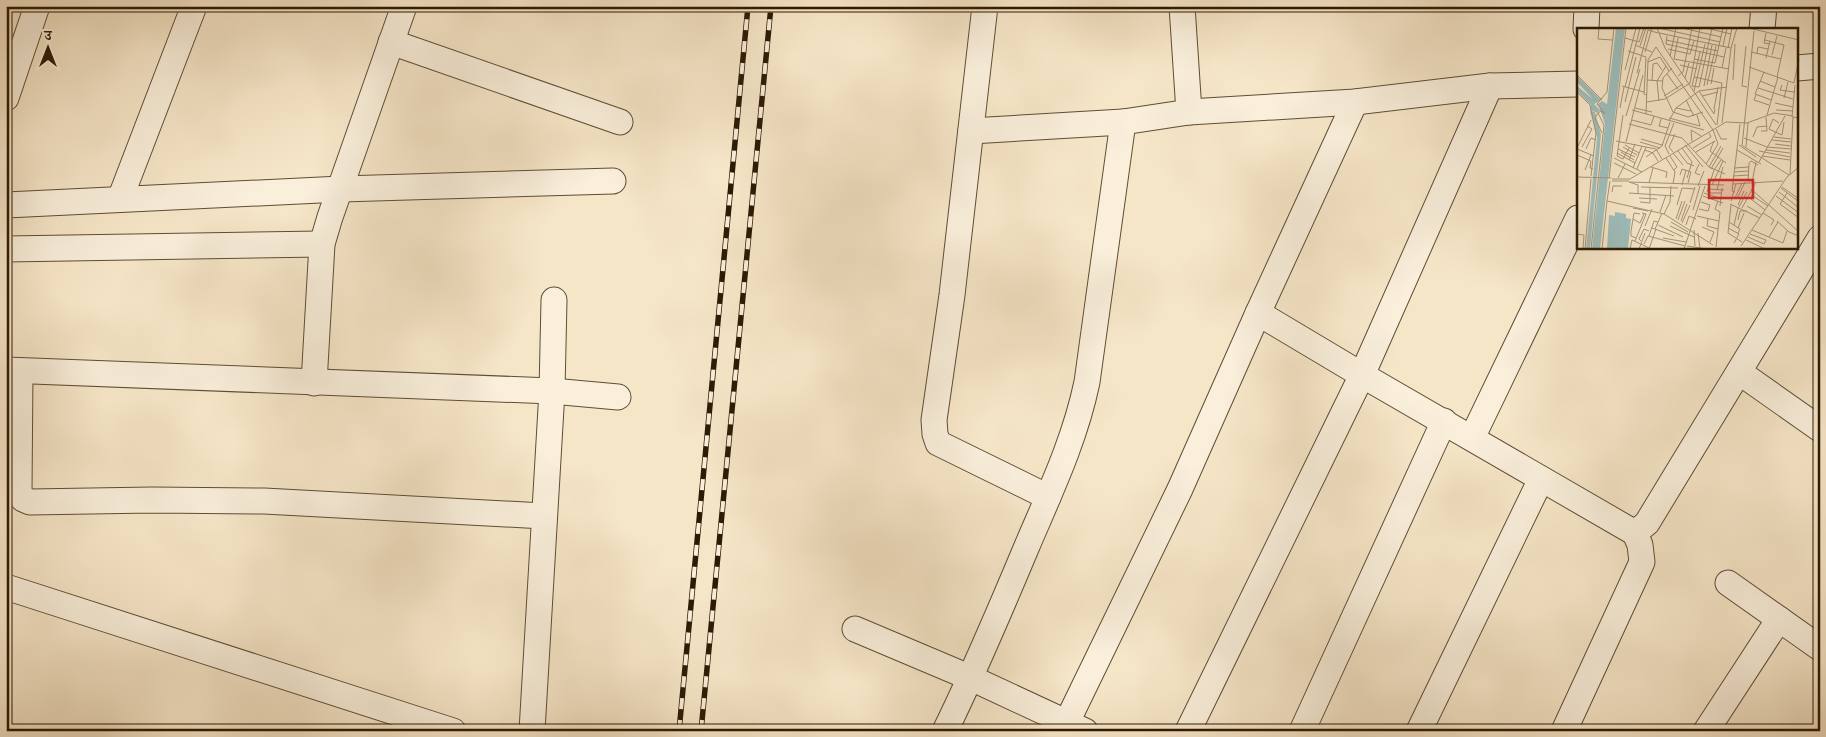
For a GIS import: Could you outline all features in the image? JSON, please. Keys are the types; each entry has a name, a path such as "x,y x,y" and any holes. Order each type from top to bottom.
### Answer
{"street":[{"path":"6,98 37,6"},
{"path":"120,199 194,6"},
{"path":"314,382 322,244 404,6"},
{"path":"985,6 952,294 934,420 935,434 938,443 1048,497"},
{"path":"1182,6 1189,112"},
{"path":"1586,28 1587,6"},
{"path":"1762,28 1764,6"},
{"path":"391,42 620,122"},
{"path":"1798,68 1820,66"},
{"path":"970,131 1123,122 1189,112 1355,102 1490,86 1577,84"},
{"path":"1188,731 1362,376 1490,86"},
{"path":"855,629 971,678 1076,727 1258,313 1355,102"},
{"path":"945,731 971,678 1069,447 1087,382 1123,122"},
{"path":"6,205 341,189 613,181"},
{"path":"1472,438 1577,220"},
{"path":"1635,533 1647,523 1820,238"},
{"path":"6,249 322,244"},
{"path":"532,731 552,391 554,300"},
{"path":"1258,313 1362,376 1444,421 1635,533 1640,545 1642,562 1564,731"},
{"path":"544,516 264,501 30,502 23,499 19,492 13,371 552,391 618,397"},
{"path":"1738,372 1820,429"},
{"path":"1302,731 1444,421"},
{"path":"1419,731 1541,479"},
{"path":"1728,583 1820,648"},
{"path":"6,587 453,731"},
{"path":"1706,731 1779,619"}],"railway":[{"path":"679,731 748,6"},
{"path":"701,731 771,6"}]}
